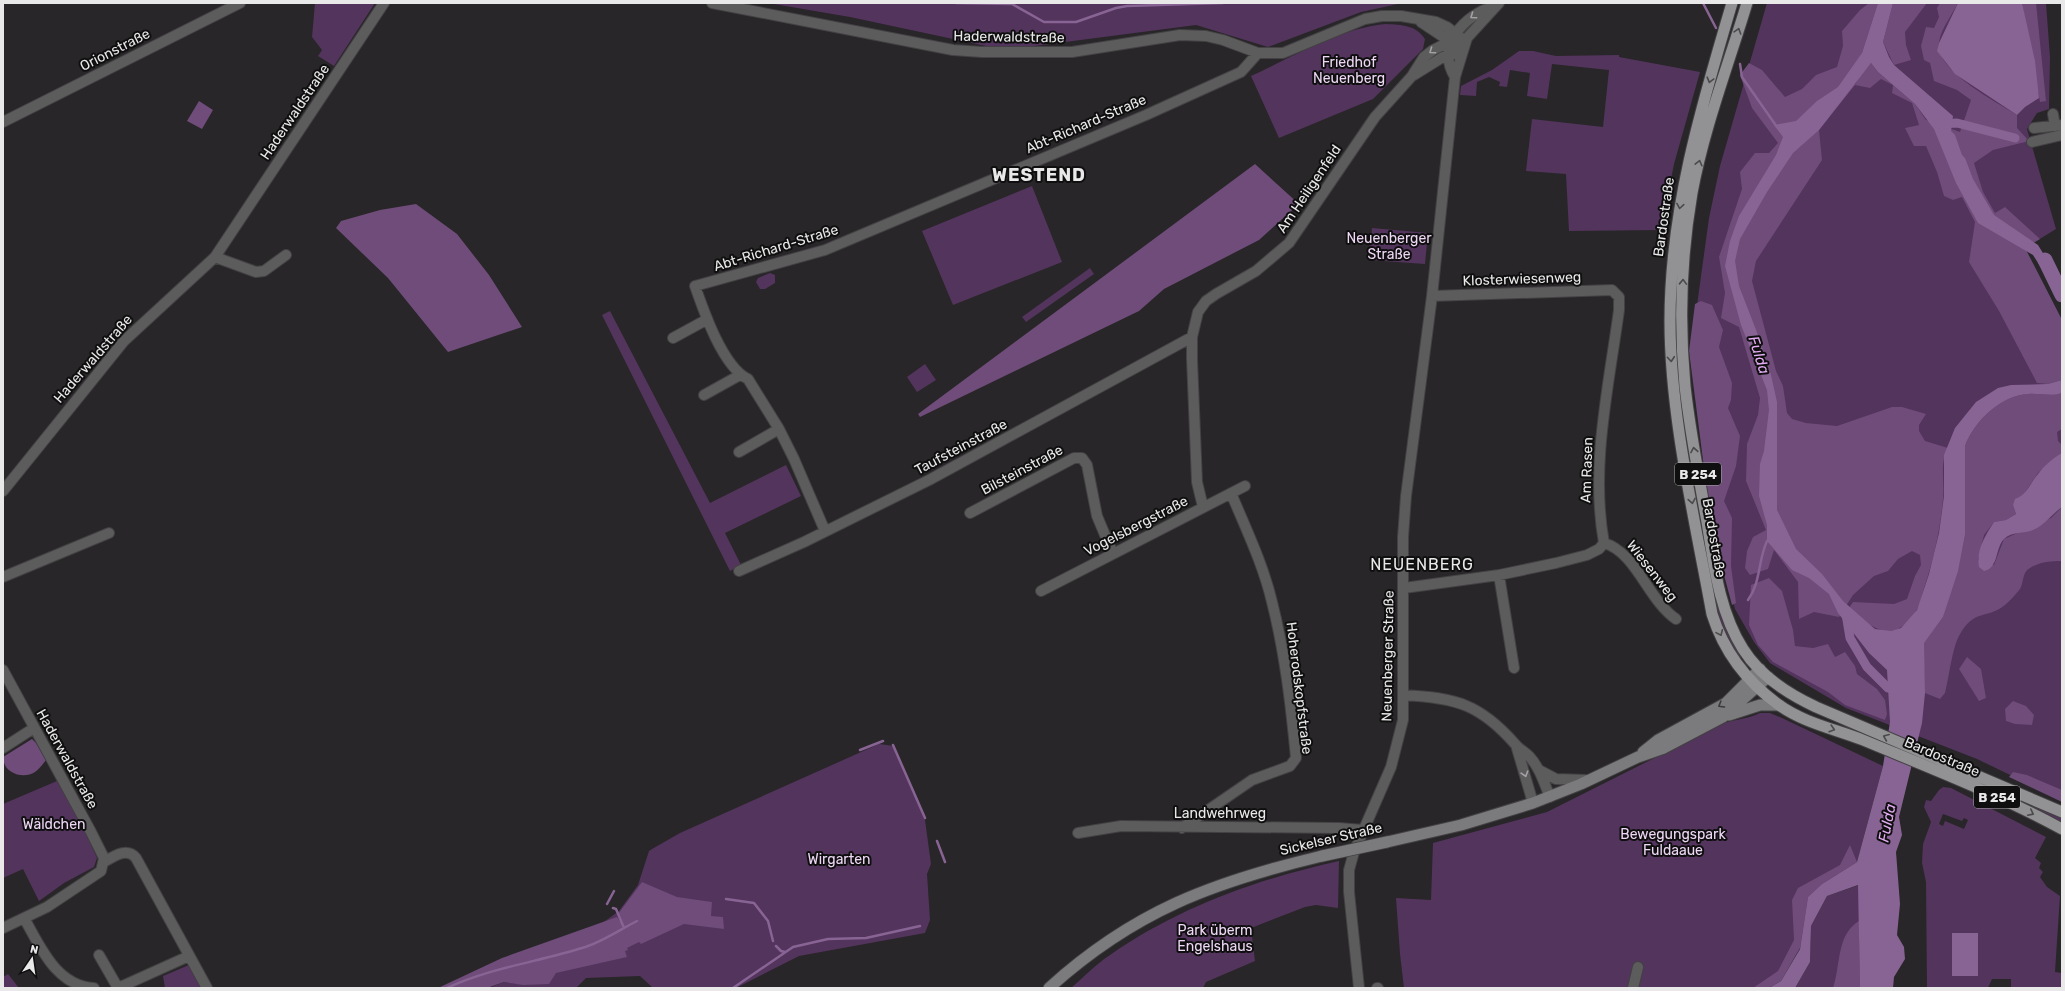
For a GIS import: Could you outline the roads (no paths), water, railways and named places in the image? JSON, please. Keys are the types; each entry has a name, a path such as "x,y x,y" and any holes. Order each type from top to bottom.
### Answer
{"main road":[{"name":"Bardostraße","path":"1732,3 1691,148 1683,187 1673,256 1670,320 1671,351 1680,435 1712,614 1730,653 1754,683 1780,706 1802,718 1931,768 1997,797 2062,829"},
{"name":"Bardostraße","path":"1746,5 1715,102 1693,192 1684,257 1681,320 1682,351 1691,428 1717,582 1730,625 1745,652 1760,669 1783,689 1803,701 2062,812"},
{"name":"Sickelser Straße","path":"1049,988 1081,960 1113,937 1170,905 1240,878 1322,856 1461,825 1533,803 1589,780 1638,757 1664,748 1723,717 1754,683 1760,669"},
{"name":"Sickelser Straße","path":"1638,757 1658,740 1726,702 1754,683 1768,677"},
{"path":"1723,717 1759,706 1780,706"}],"street":[{"name":"Orionstraße","path":"3,122 240,3"},
{"name":"Haderwaldstraße","path":"3,491 124,341 215,257 384,3"},
{"name":"Haderwaldstraße","path":"712,3 953,50 982,52 1072,52 1193,34 1223,40 1258,53"},
{"path":"1452,43 1462,24 1479,12 1497,4"},
{"path":"1258,53 1283,53 1365,19 1382,16 1401,16 1436,22 1452,43 1463,47 1497,4"},
{"name":"Am Heiligenfeld","path":"1203,508 1197,482 1192,337 1198,312 1206,301 1256,271 1289,243 1375,117 1412,76 1433,62 1452,43 1463,47"},
{"name":"Neuenberger Straße","path":"1452,43 1450,66 1455,77"},
{"name":"Neuenberger Straße","path":"1359,988 1348,892 1349,870 1354,852 1391,767 1403,720 1403,537 1406,496 1432,296 1455,77 1463,47"},
{"name":"Abt-Richard-Straße","path":"706,320 695,286 825,250 1159,109 1241,72 1258,53"},
{"path":"2034,128 2058,126 2053,114"},
{"path":"2032,142 2062,135"},
{"path":"215,257 256,272 264,271 286,255"},
{"name":"Klosterwiesenweg","path":"1432,296 1612,290"},
{"name":"Am Rasen","path":"1604,543 1601,524 1600,462 1619,310 1619,297 1612,290"},
{"path":"673,338 706,320 740,376 748,379 780,429 825,531"},
{"name":"Taufsteinstraße","path":"739,571 935,478 1192,337"},
{"path":"704,395 740,376"},
{"path":"739,452 780,429"},
{"name":"Bilsteinstraße","path":"970,512 1074,458 1082,458 1087,465 1097,516 1113,554"},
{"name":"Vogelsbergstraße","path":"1041,591 1245,486"},
{"name":"Hoherodskopfstraße","path":"1182,828 1252,780 1290,766 1296,758 1283,650 1272,600 1258,558 1231,493"},
{"path":"3,577 108,533"},
{"path":"1404,588 1499,575 1587,555 1599,549 1604,543"},
{"name":"Wiesenweg","path":"1604,543 1621,550 1665,612 1676,619"},
{"path":"1499,575 1514,668"},
{"name":"Haderwaldstraße","path":"3,670 90,830 102,853 104,862"},
{"path":"1404,695 1436,698 1469,706 1496,723 1516,745 1529,756 1539,770 1550,797"},
{"path":"3,748 34,728"},
{"path":"1516,745 1533,803"},
{"path":"1539,770 1556,779 1589,780"},
{"name":"Landwehrweg","path":"1078,833 1121,826 1182,828 1305,827 1363,830"},
{"path":"3,928 47,907 77,885 97,875 101,871 104,862 117,855 130,853 136,858 206,988"},
{"path":"24,918 53,966 74,982 94,988"},
{"path":"99,955 118,988 189,956"},
{"path":"1632,988 1638,967"}],"water":[{"path":"1878,3 1893,3 1883,42 1894,65 1953,116 1951,131 1955,135 1973,179 1994,215 2038,245 2057,276 2049,280 2033,255 1978,223 1956,183 1934,129 1915,104 1878,72 1871,63 1819,130 1793,153 1767,192 1740,239 1735,261 1739,286 1758,335 1771,375 1777,402 1777,510 1796,549 1822,574 1843,601 1875,629 1891,631 1901,628 1917,610 1929,574 1939,533 1944,496 1944,455 1955,428 1976,402 1998,388 2011,385 2048,384 2062,380 2062,393 2054,395 2018,395 2008,399 1999,404 1982,419 1975,427 1965,446 1965,534 1958,571 1943,617 1924,643 1925,693 1922,723 1899,817 1902,835 1896,852 1900,904 1897,935 1904,947 1905,959 1894,977 1893,988 1860,988 1858,885 1827,896 1811,926 1810,962 1795,988 1769,988 1781,981 1800,949 1808,897 1822,884 1857,862 1883,766 1890,722 1887,670 1869,653 1838,613 1829,594 1809,578 1792,570 1767,541 1767,525 1759,496 1760,464 1764,451 1769,410 1767,390 1741,325 1725,266 1730,241 1739,216 1776,155 1783,137 1774,125 1796,121 1817,101 1838,87 1862,53"},
{"path":"1958,3 2022,3 2035,61 2039,98 2025,107 2017,115 1955,74 1937,51 1939,43"},
{"path":"2062,454 2062,507 2037,528 2007,536 1999,547 1995,562 1989,569 1984,571 1979,567 1978,561 1980,549 1994,522 2006,520 2016,514 2013,505 2015,499 2023,495 2043,468"},
{"path":"1952,933 1978,933 1978,976 1952,976"}],"waterway":[{"path":"956,3 1012,4 1044,22 1076,22 1116,8 1127,6 1223,3"},
{"path":"1703,3 1716,28"},
{"path":"1740,64 1742,77 1777,127"},
{"path":"1940,124 1957,123 2015,138"},
{"name":"Fulda","path":"2045,260 2062,295"},
{"path":"1748,600 1755,586 1764,548 1767,541 1770,540"},
{"path":"1846,614 1850,638 1867,667 1888,688 1898,691"},
{"path":"860,750 883,741"},
{"path":"893,745 925,818"},
{"path":"937,841 945,862"},
{"path":"607,904 614,891"},
{"path":"726,899 754,903 768,921 773,941"},
{"path":"613,908 616,909 624,928"},
{"path":"447,988 480,975 589,946 637,921"},
{"path":"733,988 793,947 828,939 866,938 920,926"},
{"path":"776,946 781,951 785,952"}],"district":[{"name":"WESTEND","path":"1039,175"},
{"name":"NEUENBERG","path":"1422,564"}],"park label":[{"name":"Friedhof Neuenberg","path":"1349,70"},
{"name":"Wäldchen","path":"54,824"},
{"name":"Bewegungspark Fuldaaue","path":"1673,842"},
{"name":"Wirgarten","path":"839,859"},
{"name":"Park überm Engelshaus","path":"1215,938"}]}
